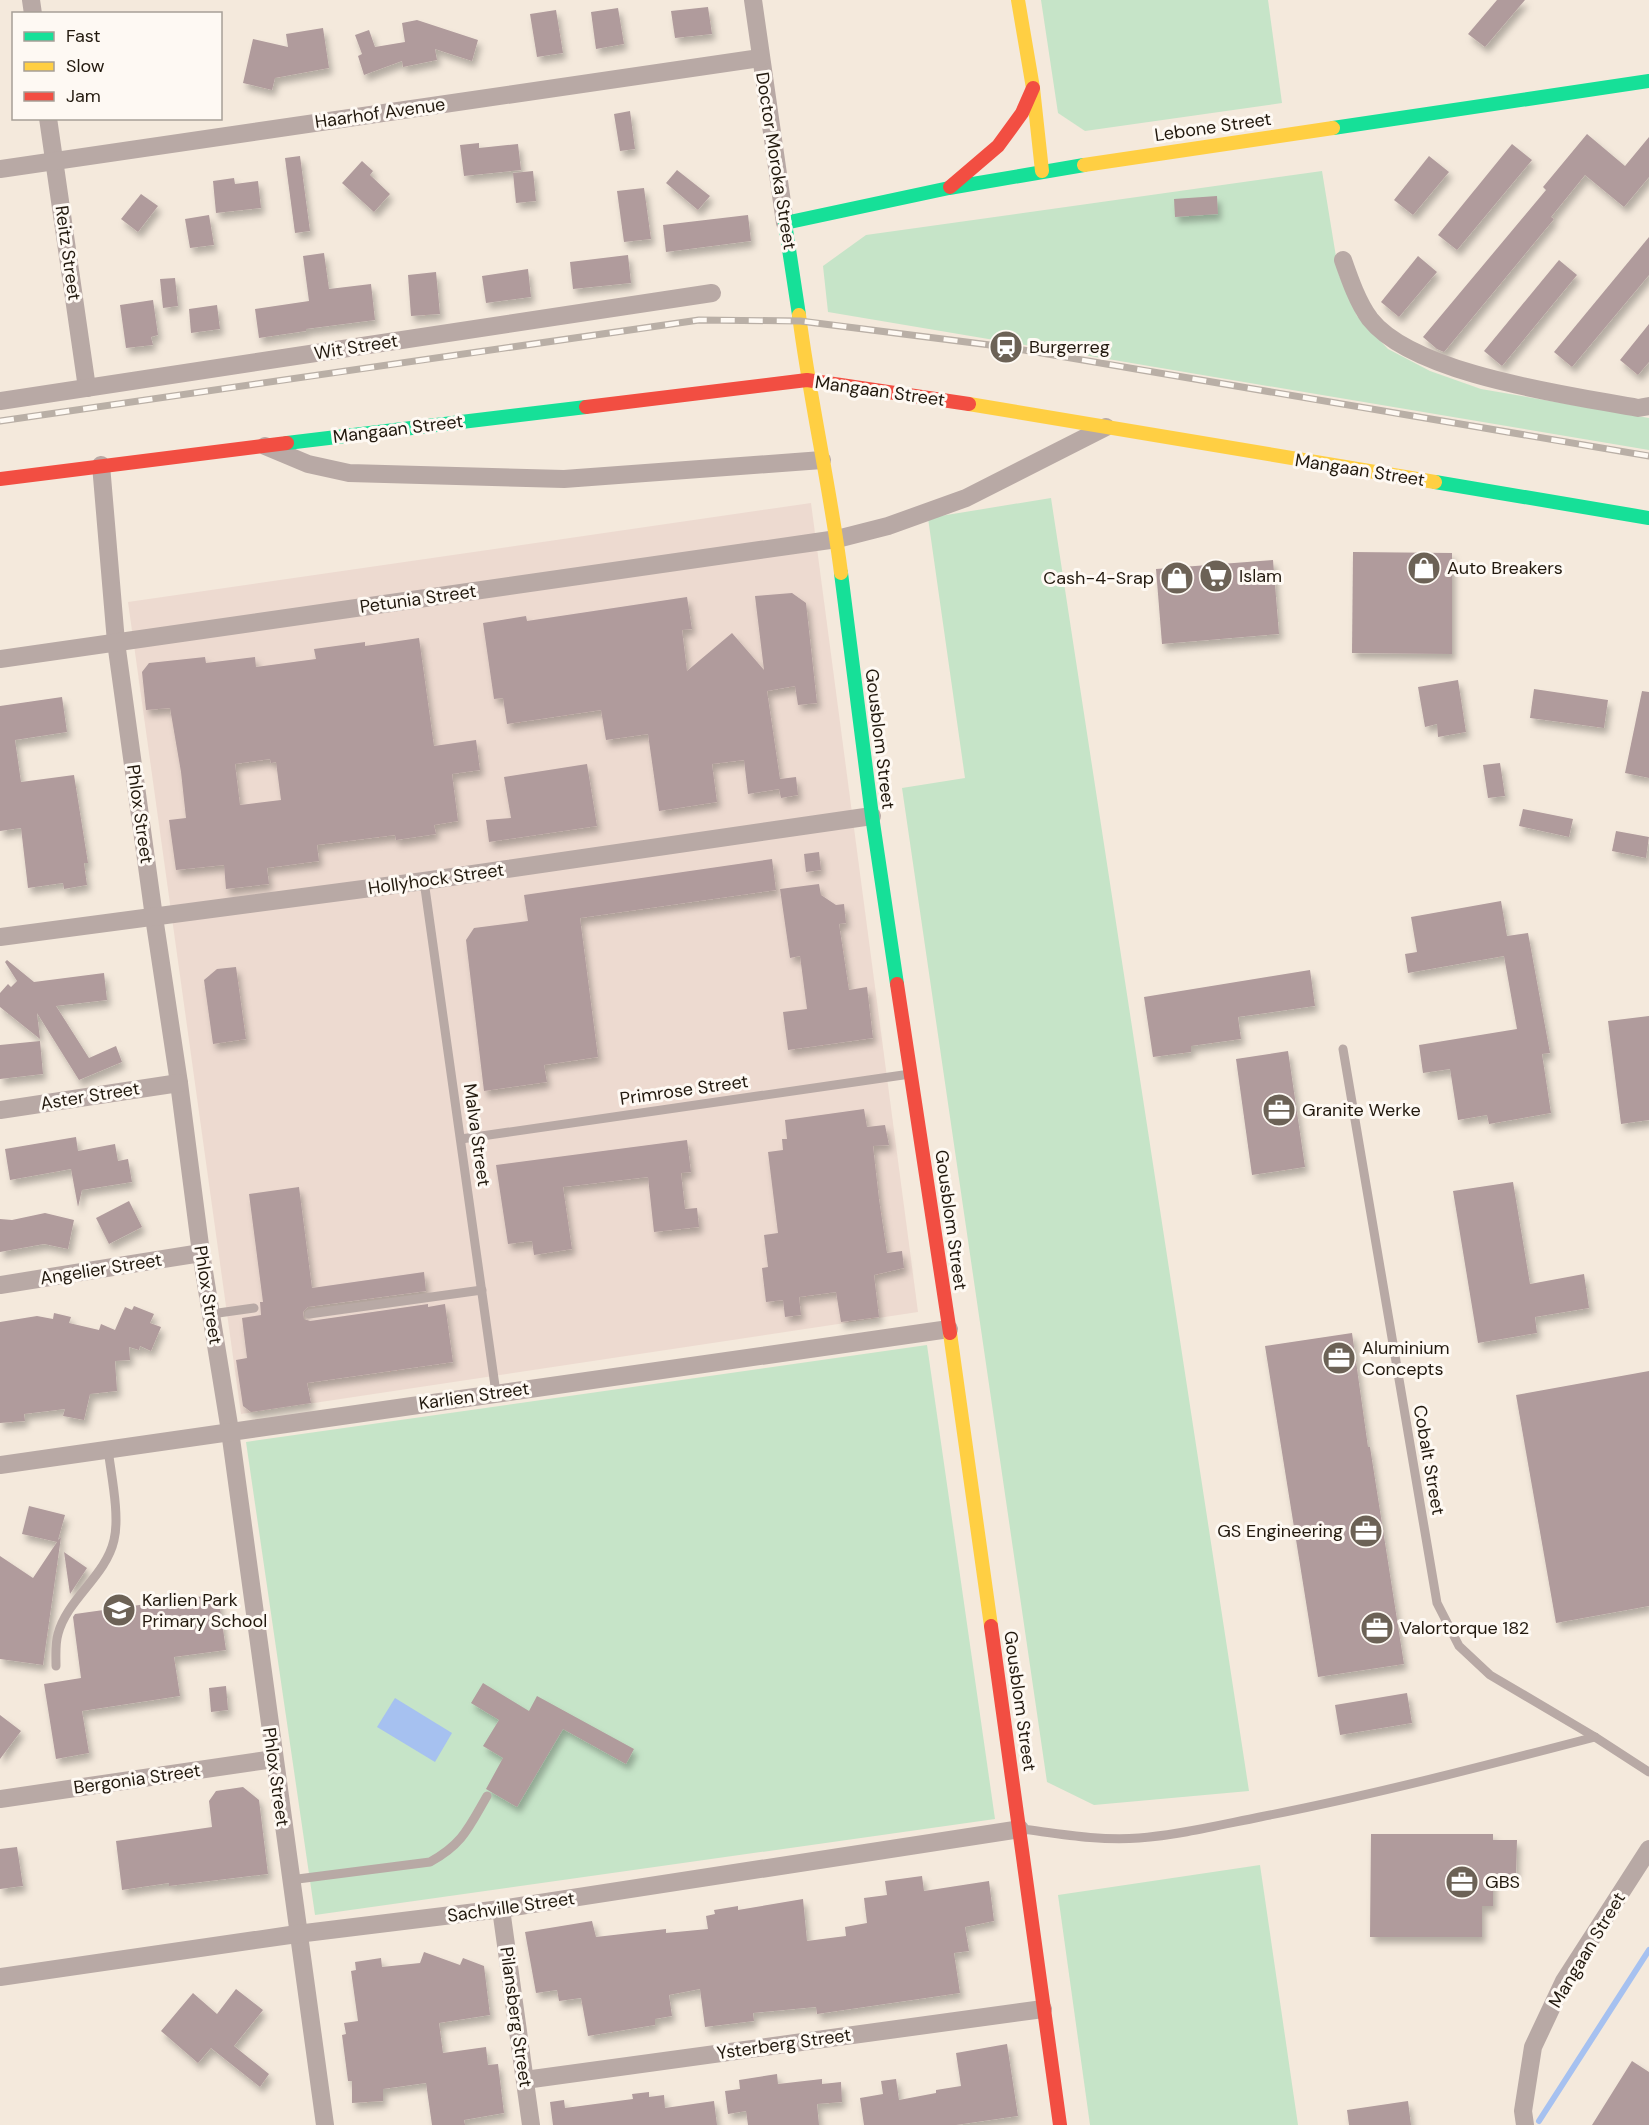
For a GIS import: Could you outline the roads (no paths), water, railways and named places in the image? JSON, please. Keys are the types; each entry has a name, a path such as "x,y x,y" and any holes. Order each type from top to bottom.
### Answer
{"street":[{"name":"Doctor Moroka Street","path":"753,0 800,321"},
{"path":"1018,0 1033,88 1042,171"},
{"name":"Haarhof Avenue","path":"0,169 760,57"},
{"name":"Lebone Street","path":"785,223 1042,171 1649,81"},
{"path":"949,188 998,146 1017,121 1033,88"},
{"name":"Reitz Street","path":"48,120 87,388"},
{"path":"1343,260 1370,319 1395,340 1417,353 1472,374 1638,408 1649,406"},
{"name":"Wit Street","path":"0,401 712,293"},
{"name":"Gousblom Street","path":"800,321 807,380 837,539 872,816 949,1329 1020,1829 1042,2009 1060,2125"},
{"name":"Mangaan Street","path":"0,479 807,380 1030,413 1649,518"},
{"name":"Petunia Street","path":"0,659 837,539 888,526 966,498 1106,427"},
{"path":"263,445 308,464 349,473 564,479 822,460"},
{"name":"Phlox Street","path":"101,465 116,642 201,1253 230,1431 297,1934 325,2125"},
{"name":"Hollyhock Street","path":"0,937 424,881 872,816"},
{"name":"Aster Street","path":"0,1110 179,1083"},
{"name":"Angelier Street","path":"0,1285 201,1253"},
{"name":"Karlien Street","path":"0,1465 949,1329"},
{"name":"Bergonia Street","path":"0,1799 274,1759"},
{"name":"Sachville Street","path":"0,1977 297,1934 501,1909 1020,1829"},
{"name":"Mangaan Street","path":"1525,2125 1523,2111 1533,2047 1564,1981 1649,1849"},
{"name":"Pilansberg Street","path":"501,1909 531,2125"},
{"name":"Ysterberg Street","path":"525,2080 1042,2009"}],"lane":[{"name":"Malva Street","path":"424,881 496,1394"},
{"name":"Cobalt Street","path":"1343,1049 1437,1604 1459,1646 1490,1675 1649,1772"},
{"name":"Primrose Street","path":"461,1139 912,1074"},
{"path":"309,1314 482,1290"},
{"path":"211,1314 254,1308"},
{"path":"56,1666 57,1635 63,1622 105,1560 114,1542 116,1526 108,1449"},
{"path":"1020,1829 1102,1839 1171,1834 1298,1810 1423,1782 1595,1737"},
{"path":"290,1880 430,1862 449,1852 462,1838 487,1796"}],"water":[{"path":"395,1698 452,1733 435,1762 377,1727"}],"waterway":[{"path":"1539,2121 1649,1950"}],"railway":[{"path":"0,421 699,320 800,321 1006,347 1649,456"}],"place":[{"name":"Burgerreg","path":"1006,347"},
{"name":"Auto Breakers","path":"1424,568"},
{"name":"Islam","path":"1216,576"},
{"name":"Cash-4-Srap","path":"1177,578"},
{"name":"Granite Werke","path":"1279,1110"},
{"name":"Aluminium Concepts","path":"1339,1358"},
{"name":"GS Engineering","path":"1366,1531"},
{"name":"Karlien Park Primary School","path":"119,1610"},
{"name":"Valortorque 182","path":"1377,1628"},
{"name":"GBS","path":"1462,1882"}]}
